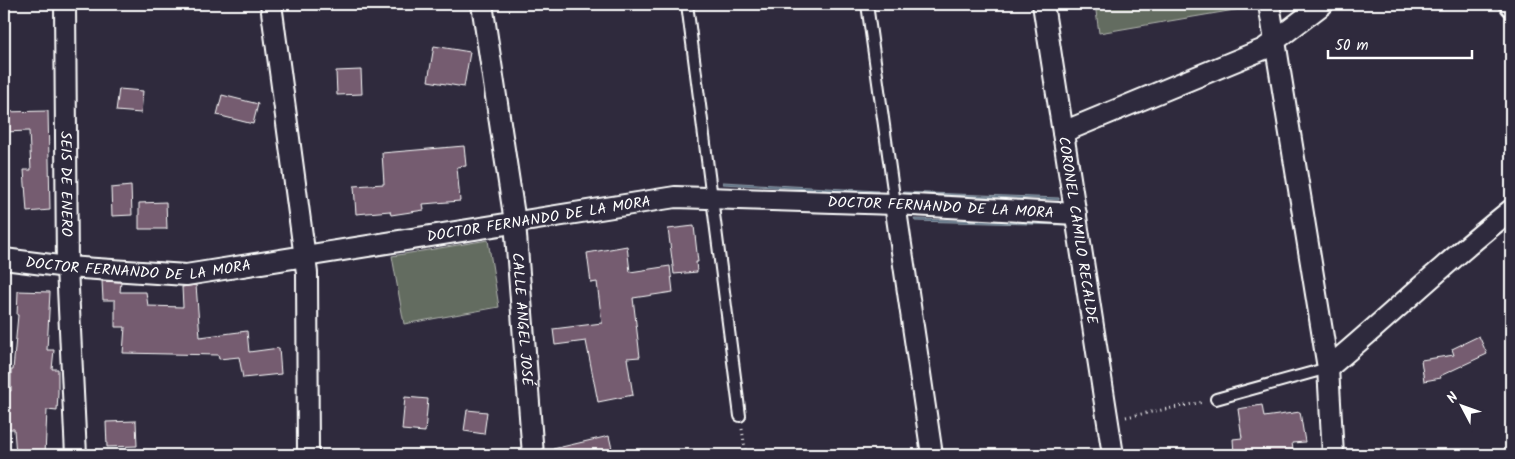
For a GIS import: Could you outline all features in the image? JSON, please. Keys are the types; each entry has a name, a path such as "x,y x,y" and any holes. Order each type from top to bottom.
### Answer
{"street":[{"name":"SEIS DE ENERO","path":"65,4 67,268 76,455"},
{"path":"271,4 307,273 308,455"},
{"name":"CALLE ANGEL JOSÉ","path":"482,4 515,222 533,455"},
{"name":"CORONEL CAMILO RECALDE","path":"1043,4 1113,455"},
{"path":"1269,4 1328,368 1333,455"},
{"path":"1063,132 1250,55 1275,41 1323,4"},
{"name":"DOCTOR FERNANDO DE LA MORA","path":"4,259 67,268 186,276 675,197 895,204 1076,214"},
{"path":"895,204 932,455"},
{"path":"1328,368 1511,210"}],"lane":[{"path":"687,4 740,416"},
{"path":"867,4 895,204"},
{"path":"1216,399 1328,368"}],"path":[{"path":"1108,421 1216,399"},
{"path":"740,416 746,455"}],"shaded area":[{"path":"1095,4 1252,4 1252,7 1099,33"},
{"path":"488,240 499,307 404,324 392,256"}],"water":[{"path":"723,182 878,191 878,193 723,184"},
{"path":"903,193 1059,198 1059,200"},
{"path":"914,219 1066,223 1066,225 915,221"}],"building":[{"path":"434,46 470,52 464,87 428,81"},
{"path":"361,70 362,94 337,95 336,71"},
{"path":"119,89 143,91 141,113 116,111"},
{"path":"222,95 258,104 253,124 217,115"},
{"path":"48,111 50,210 27,212 24,170 31,170 29,131 4,132 4,112"},
{"path":"464,146 466,166 457,167 460,201 423,204 424,210 391,215 390,211 356,214 354,186 384,184 382,153"},
{"path":"131,186 132,215 112,216 111,188"},
{"path":"166,202 167,229 139,229 139,203"},
{"path":"694,226 698,262 696,262 697,272 674,274 668,229"},
{"path":"627,246 630,272 670,266 673,292 633,298 640,357 627,358 633,395 598,402 586,341 555,345 553,329 602,323 597,282 591,283 587,253"},
{"path":"102,281 121,282 120,292 146,292 148,306 183,307 182,287 196,285 200,337 247,331 249,352 279,348 281,374 243,378 239,357 219,359 218,355 123,353 125,327 115,327 115,300 103,300"},
{"path":"18,291 50,292 47,350 54,350 52,369 58,369 58,393 57,411 47,410 45,455 16,455 14,429 4,429 4,391 11,391 11,370 13,370 18,315"},
{"path":"1479,336 1487,354 1440,376 1441,378 1424,381 1421,360 1454,355 1452,349"},
{"path":"405,397 428,399 425,432 402,430"},
{"path":"1262,405 1264,417 1300,412 1305,442 1292,443 1294,455 1234,455 1233,439 1242,438 1238,409"},
{"path":"467,410 487,412 484,434 464,431"},
{"path":"136,421 137,446 107,447 106,422"},
{"path":"609,436 613,453 604,455 553,455 553,449"}]}
